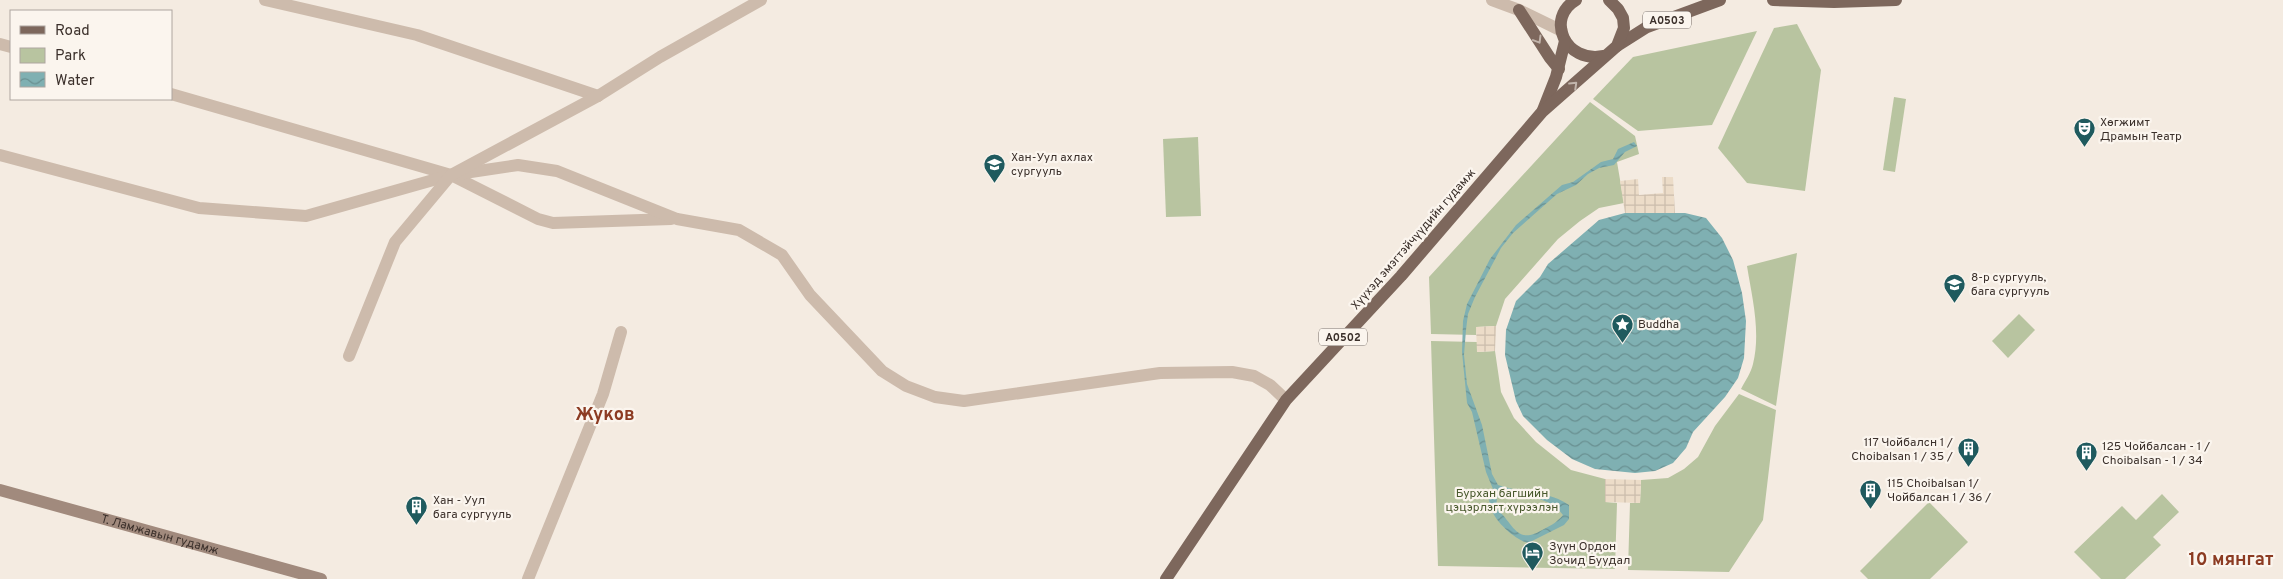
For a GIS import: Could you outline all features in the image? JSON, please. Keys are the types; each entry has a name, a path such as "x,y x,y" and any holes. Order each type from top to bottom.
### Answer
{"main road":[{"name":"Хүүхэд эмэгтэйчүүдийн гудамж","path":"1542,112 1559,69 1563,36 1562,21 1565,11 1576,0"},
{"path":"1609,0 1618,8 1623,18 1624,28 1617,46"},
{"name":"Хүүхэд эмэгтэйчүүдийн гудамж","path":"1166,579 1286,400 1401,276 1542,112 1617,46 1648,27 1720,0"},
{"path":"1775,0 1834,2 1896,0"},
{"path":"1519,10 1559,69"},
{"path":"1563,36 1570,48 1586,57 1604,56"}],"street":[{"path":"265,0 417,35 598,96"},
{"path":"349,356 395,242 451,175 598,96 660,57 761,0"},
{"path":"1492,0 1519,10 1563,36"},
{"path":"172,94 451,175 538,219 553,224 677,219"},
{"path":"0,155 199,208 306,216 451,175 518,165 557,171 677,219 739,230 782,255 810,295 882,372 906,386 935,397 964,401 1160,373 1232,372 1254,376 1270,385 1286,400"},
{"path":"528,579 603,394 621,332"},
{"name":"Т. Ламжавын гудамж","path":"0,490 321,579"}],"green space":[{"path":"1797,24 1821,70 1805,191 1747,183 1718,148 1774,28"},
{"path":"1757,31 1712,125 1638,131 1593,99 1633,57"},
{"path":"1894,97 1906,99 1895,172 1883,170"},
{"path":"1590,102 1635,136 1639,154 1617,162 1624,203 1599,208 1558,239 1505,299 1496,326 1477,327 1476,335 1431,334 1429,277"},
{"path":"1198,137 1201,216 1166,217 1163,139"},
{"path":"1797,253 1776,406 1741,389 1752,367 1756,340 1755,315 1747,266"},
{"path":"2019,314 2035,330 2008,358 1992,341"},
{"name":"Бурхан багшийн цэцэрлэгт хүрээлэн","path":"1431,341 1477,342 1477,352 1495,351 1501,392 1514,418 1536,442 1571,470 1605,479 1605,502 1617,503 1615,569 1438,566"},
{"path":"1739,394 1776,410 1763,520 1729,572 1628,570 1630,503 1640,503 1641,480 1668,478 1684,469 1698,457 1715,426"},
{"path":"2162,494 2179,512 2153,537 2161,545 2125,579 2101,579 2074,552 2122,506 2136,520"},
{"path":"1929,502 1968,542 1930,579 1868,579 1860,571"}],"shaded area":[{"path":"1662,177 1673,177 1675,213 1625,213 1620,181 1638,179 1639,195 1663,193"},
{"path":"1496,326 1495,351 1477,352 1476,327"},
{"path":"1605,479 1641,480 1640,503 1605,502"}],"water":[{"path":"1634,142 1637,146 1625,152 1614,165 1599,168 1588,174 1576,185 1557,194 1513,233 1501,248 1468,314 1464,355 1467,384 1482,425 1492,474 1498,485 1543,494 1569,505 1569,519 1564,525 1528,543 1513,535 1498,521 1490,504 1489,496 1493,489 1486,472 1472,412 1467,403 1462,352 1463,321 1467,304 1490,259 1516,225 1562,185 1573,182 1601,162 1613,159 1618,149","holes":["1500,495 1526,496 1543,500 1563,515 1552,525 1535,534 1522,534 1512,527 1496,508 1497,498"]},
{"path":"1625,213 1685,213 1706,218 1722,238 1733,260 1742,293 1746,321 1744,358 1738,378 1725,397 1693,432 1686,448 1673,463 1655,471 1635,473 1595,469 1572,459 1547,440 1523,416 1516,401 1505,355 1506,330 1516,301 1540,277 1548,264 1599,220"}],"place":[{"name":"Хөгжимт Драмын Театр","path":"2084,148"},
{"name":"Хан-Уул ахлах сургууль","path":"995,183"},
{"name":"8-р сургууль, бага сургууль","path":"1955,303"},
{"name":"Buddha","path":"1622,343"},
{"name":"117 Чойбалсн 1 / Choibalsan 1 / 35 /","path":"1969,468"},
{"name":"125 Чойбалсан - 1 / Choibalsan - 1 / 34","path":"2086,472"},
{"name":"115 Choibalsan 1/ Чойбалсан 1 / 36 /","path":"1871,509"},
{"name":"Хан - Уул бага сургууль","path":"417,526"},
{"name":"Зүүн Ордон Зочид Буудал","path":"1533,572"}],"district":[{"name":"Жуков","path":"605,414"},
{"name":"10 мянгат","path":"2231,559"}]}
